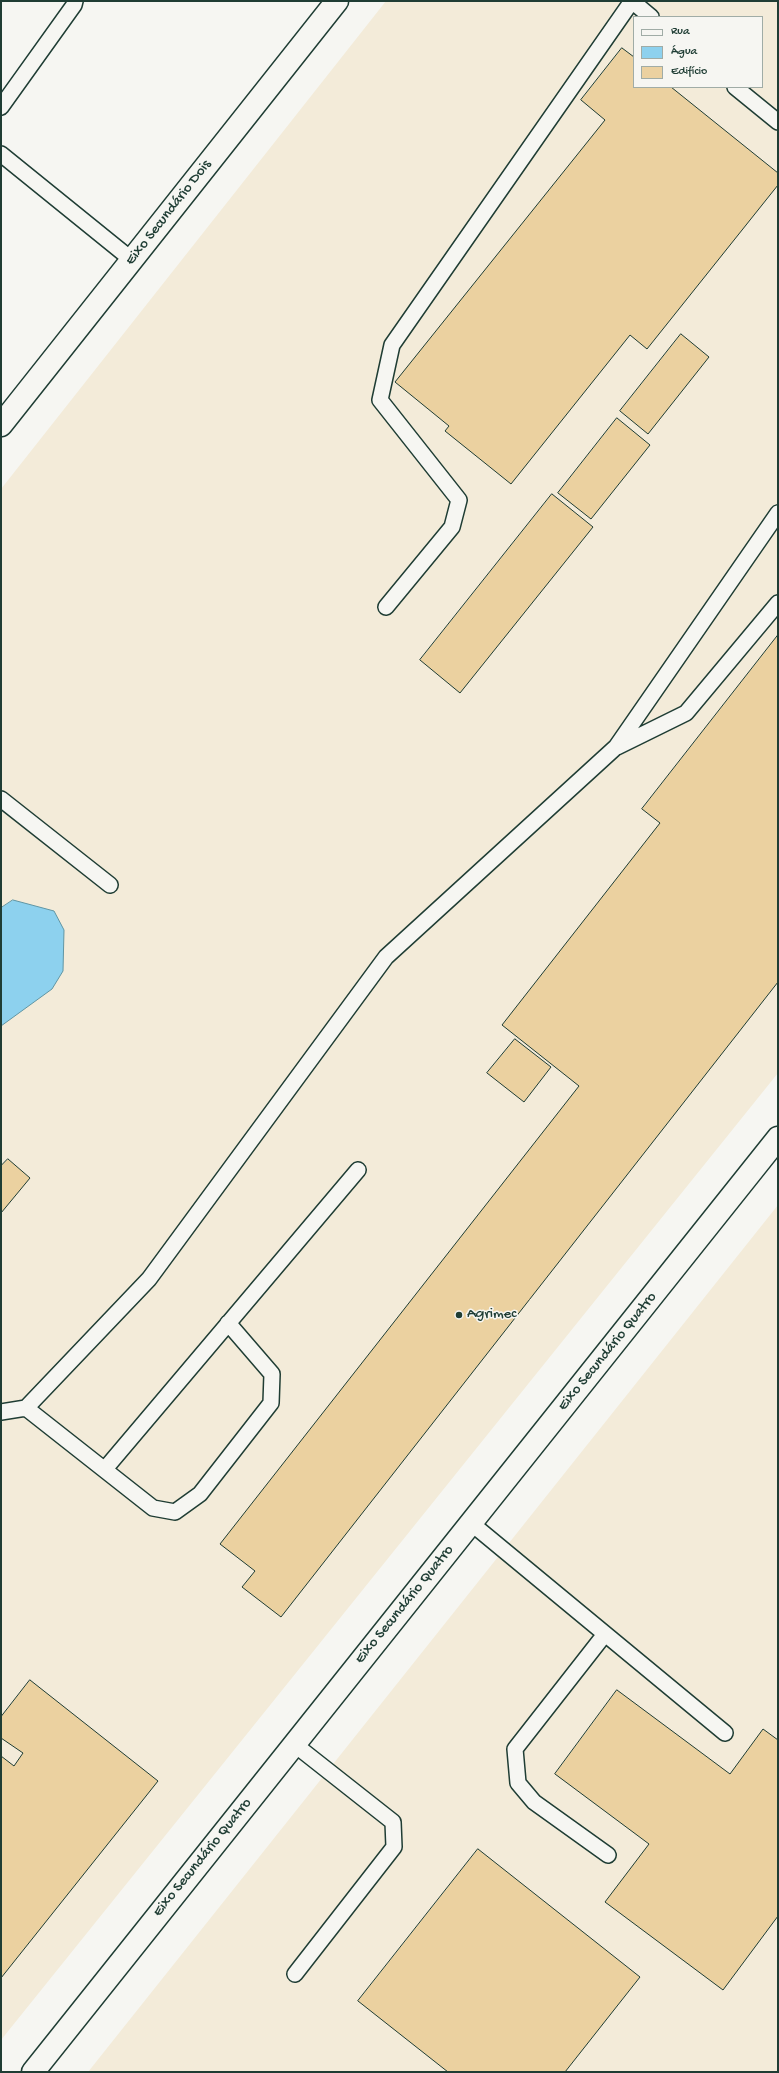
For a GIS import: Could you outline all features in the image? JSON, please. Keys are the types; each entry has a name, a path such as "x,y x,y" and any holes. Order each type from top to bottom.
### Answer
{"street":[{"name":"Eixo Secundário Dois","path":"1,425 337,1"},
{"name":"Eixo Secundário Quatro","path":"33,2072 778,1138"}],"lane":[{"path":"1,107 74,5 75,1"},
{"path":"386,607 452,527 459,500 380,400 392,345 632,1 650,16"},
{"path":"736,88 778,122"},
{"path":"1,154 132,260"},
{"path":"1,1412 26,1408 149,1279 386,957 616,747 778,513"},
{"path":"616,747 686,713 778,603"},
{"path":"1,799 110,885"},
{"path":"105,1469 358,1170"},
{"path":"26,1408 153,1508 175,1512 200,1494 271,1403 272,1374 228,1323"},
{"path":"471,1523 725,1733"},
{"path":"605,1634 515,1749 518,1783 534,1802 608,1855"},
{"path":"294,1744 393,1822 394,1847 295,1974"}],"shaded area":[{"path":"386,1 778,1 778,1073 1,2040 1,489"},
{"path":"778,1205 778,2072 88,2072"}],"water":[{"path":"13,900 54,911 64,930 63,971 52,989 1,1026 1,908"}],"building":[{"path":"622,48 633,56 633,88 672,88 778,173 778,185 647,349 630,335 511,484 445,431 449,426 395,382 605,120 581,100"},
{"path":"681,334 709,357 648,434 620,411"},
{"path":"617,418 650,445 591,519 558,493"},
{"path":"552,494 593,527 460,693 420,660"},
{"name":"Agrimec","path":"778,635 778,982 281,1617 242,1587 255,1571 220,1544 579,1086 502,1025 660,823 642,809"},
{"path":"515,1039 551,1067 524,1102 487,1073"},
{"path":"8,1159 30,1178 1,1213 1,1166"},
{"path":"30,1680 158,1781 1,1978 1,1756 14,1766 23,1753 1,1738 1,1717"},
{"path":"617,1690 730,1774 763,1729 778,1740 778,1916 723,1990 605,1902 649,1844 555,1774"},
{"path":"478,1849 640,1977 565,2072 448,2072 358,2001"}],"place":[{"name":"Agrimec","path":"459,1315"}]}
